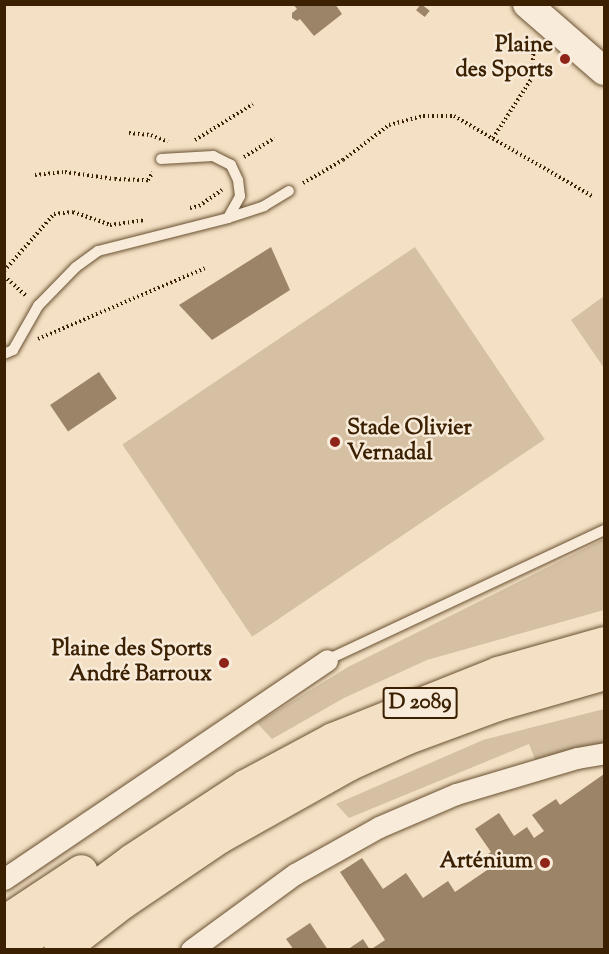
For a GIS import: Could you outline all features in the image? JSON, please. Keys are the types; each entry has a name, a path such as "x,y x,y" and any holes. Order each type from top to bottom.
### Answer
{"highway":[{"name":"D 2089","path":"11,950 132,860 245,786 333,739 498,673 604,643"},
{"name":"D 2089","path":"60,950 122,902 218,837 348,764 405,738 497,704 604,674"},
{"path":"348,764 376,772 450,741 591,696 604,695"},
{"path":"4,922 216,782 245,786"}],"main road":[{"path":"527,4 604,71"}],"street":[{"path":"4,879 327,660"},
{"path":"192,950 295,874 379,827 456,794 577,758 604,753"}],"lane":[{"path":"161,159 213,156 231,165 238,180 240,196 228,218"},
{"path":"9,352 38,306 76,267 98,251 228,218 264,206 289,191"},
{"path":"327,660 604,530"}],"path":[{"path":"493,138 532,78 534,42"},
{"path":"185,143 200,137 253,104"},
{"path":"289,191 343,160 389,125 423,116 454,116 591,196"},
{"path":"129,133 151,135 178,146"},
{"path":"231,165 274,138"},
{"path":"35,175 65,172 115,179 148,180 161,159"},
{"path":"179,211 199,206 238,180"},
{"path":"38,306 4,274 54,214 73,212 110,225 149,220"},
{"path":"9,352 205,268"}],"shaded area":[{"name":"Stade Olivier Vernadal","path":"415,247 545,439 252,637 122,444"},
{"path":"604,296 604,368 571,320"},
{"path":"604,539 604,610 427,660 344,698 272,739 257,723 348,667"},
{"path":"604,709 604,747 536,762 529,744 349,818 336,804 483,740"}],"building":[{"path":"293,4 335,4 342,14 314,36 300,19 297,21 292,18 292,13 297,9"},
{"path":"421,4 430,11 425,17 416,10"},
{"path":"271,247 290,290 212,340 179,305"},
{"path":"99,372 117,399 68,432 50,405"},
{"name":"Arténium","path":"604,774 604,950 370,950 385,940 340,872 362,858 383,889 406,873 423,898 448,881 455,892 490,868 482,858 491,852 475,829 499,813 514,836 527,827 534,838 544,831 532,815 556,799 560,805"},
{"path":"310,923 328,950 294,950 286,939"},
{"path":"363,939 370,950 347,950"}],"place":[{"name":"Plaine des Sports","path":"565,59"},
{"name":"Stade Olivier Vernadal","path":"335,442"},
{"name":"Plaine des Sports André Barroux","path":"224,663"},
{"name":"Arténium","path":"545,863"}]}
